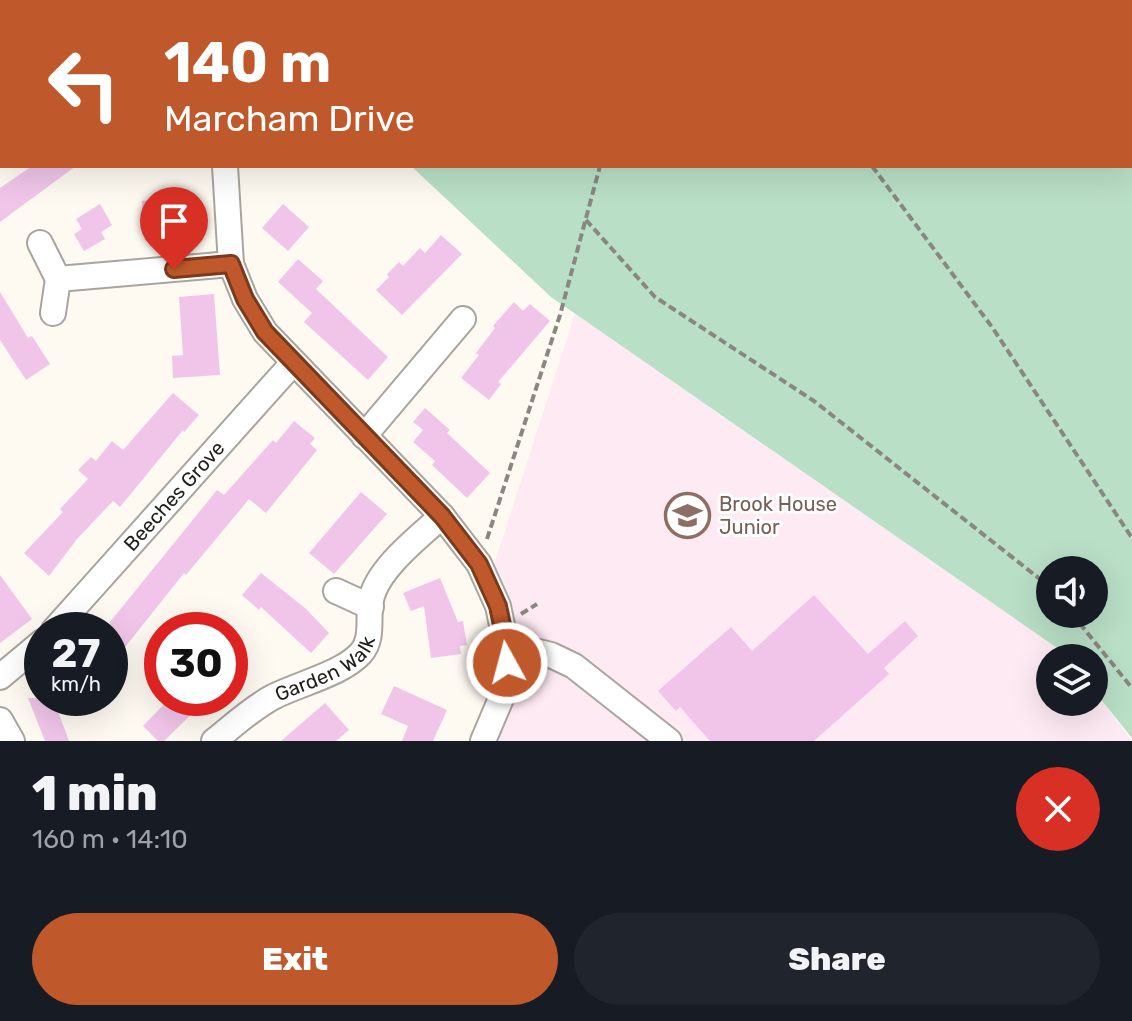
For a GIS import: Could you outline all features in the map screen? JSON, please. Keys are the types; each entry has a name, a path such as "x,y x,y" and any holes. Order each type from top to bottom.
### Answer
{"street":[{"path":"225,168 231,264 245,299 265,332 442,516 479,564 498,606 506,644 508,682 483,741"},
{"path":"40,243 58,279 53,313"},
{"path":"58,279 231,264"},
{"path":"364,436 463,319"},
{"name":"Beeches Grove","path":"70,612 293,363"},
{"name":"Garden Walk","path":"214,741 271,698 338,668 360,654 368,640 371,599 381,579 442,516"},
{"name":"Garden Walk","path":"336,591 371,607"},
{"path":"506,644 551,655 574,666 669,741"},
{"path":"0,677 24,657"},
{"path":"0,720 12,741"}],"path":[{"path":"479,564 560,315 599,168"},
{"path":"873,168 992,327 1132,538"},
{"path":"586,220 655,297 814,401 1036,576"},
{"path":"1083,628 1132,688"}],"shaded area":[{"name":"Brook House Junior","path":"575,314 1051,644 1036,644 1036,716 1108,716 1108,709 1132,741 496,741 515,696 521,658 513,616 493,568"}],"green space":[{"path":"413,168 1132,168 1132,738 1108,708 1108,644 1051,644 551,297"}],"building":[{"path":"29,168 73,168 0,222 0,188"},
{"path":"196,195 200,232 144,232 142,201"},
{"path":"100,204 112,225 101,232 105,239 84,251 74,234 82,229 76,219"},
{"path":"283,204 309,227 288,251 262,228"},
{"path":"441,235 462,254 402,315 376,290 399,262 403,266 420,248 425,253"},
{"path":"298,259 323,281 316,289 388,357 368,380 304,322 312,313 278,282"},
{"path":"0,292 28,338 32,336 50,364 26,380 0,340"},
{"path":"214,294 220,375 173,378 172,356 183,355 179,297"},
{"path":"514,302 523,311 530,304 550,321 498,382 501,384 489,400 461,378 479,355 476,353 495,328 493,326"},
{"path":"173,393 199,415 120,507 113,501 77,539 49,576 24,553 63,512 60,509 88,479 78,470 91,457 96,461 112,441 123,450"},
{"path":"425,408 490,473 467,498 432,465 435,461 413,442 423,430 413,422"},
{"path":"294,421 315,438 310,444 317,450 266,513 249,499 153,612 144,612 144,623 128,643 128,612 118,612 217,490 224,495 273,440 276,443"},
{"path":"361,492 387,514 334,574 309,553"},
{"path":"261,573 305,608 329,633 311,653 261,607 259,610 242,595"},
{"path":"0,575 27,612 24,612 24,625 0,643"},
{"path":"440,578 458,622 463,621 467,645 460,646 461,654 431,658 424,606 411,611 403,593"},
{"path":"814,595 868,654 905,621 918,636 884,668 889,674 814,741 710,741 680,707 676,711 658,691 731,627 752,651"},
{"path":"394,686 447,710 433,741 402,741 408,726 381,714"},
{"path":"325,703 349,730 336,741 281,741"},
{"path":"35,716 60,716 69,741 45,741"},
{"path":"153,716 190,716 164,741 158,741 143,726"}],"place":[{"name":"Brook House Junior","path":"688,516"}],"route":[{"path":"174,269 231,264 245,299 265,332 442,516 479,564 498,606 507,663"}]}
